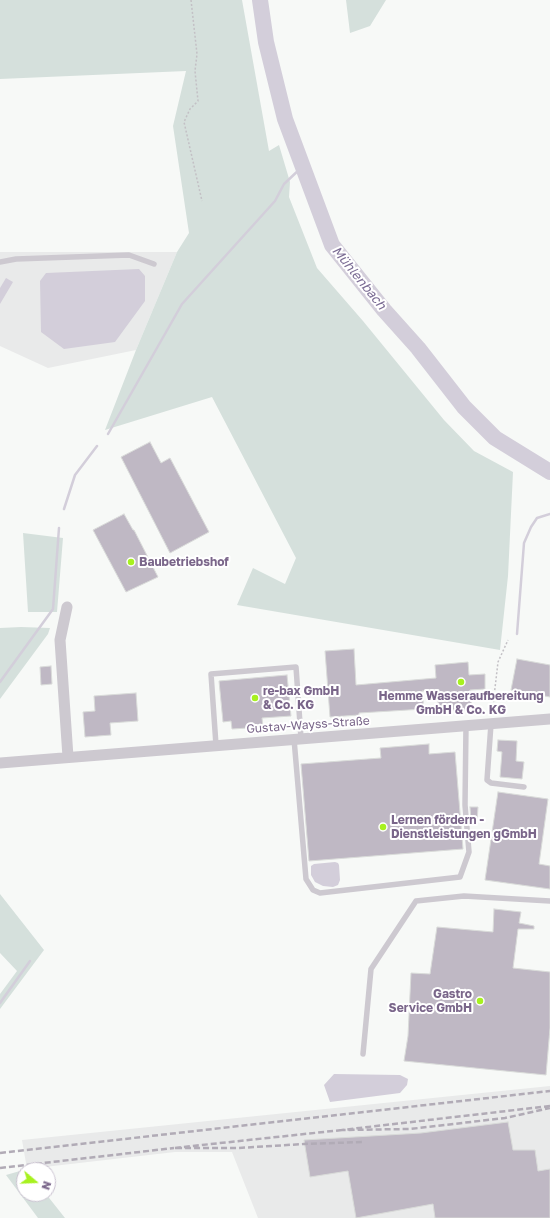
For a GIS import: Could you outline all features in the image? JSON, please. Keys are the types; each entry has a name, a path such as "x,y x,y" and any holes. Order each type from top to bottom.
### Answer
{"street":[{"path":"67,607 60,640 68,757"},
{"name":"Gustav-Wayss-Straße","path":"0,763 550,719"}],"lane":[{"path":"0,262 16,259 129,255 154,264"},
{"path":"216,745 211,674 296,667 298,739 306,879 313,890 320,893 460,877 469,852 465,805 466,726"},
{"path":"491,724 487,780 490,783 524,787"},
{"path":"363,1054 371,969 416,901 464,896 550,902"}],"path":[{"path":"191,0 197,54 195,71 198,100 190,109 184,122 202,201"},
{"path":"491,724 498,662 508,640"}],"shaded area":[{"path":"0,0 242,0 269,151 279,145 290,182 289,197 317,268 363,321 444,420 474,451 513,472 508,576 500,650 237,605 253,568 285,584 296,558 212,397 105,430 136,350 177,252 189,233 173,126 186,71 0,79"},
{"path":"346,0 386,0 370,26 350,33"},
{"path":"0,252 177,252 136,350 48,368 0,346"},
{"path":"139,269 145,276 145,301 115,342 64,349 41,332 40,281 46,273"},
{"path":"6,278 13,282 0,304 0,288"},
{"path":"23,533 63,538 57,612 28,612"},
{"path":"0,628 50,628 48,634 0,699"},
{"path":"335,862 339,865 340,880 338,885 333,887 323,886 315,882 311,875 311,866 314,864"},
{"path":"0,894 44,950 0,1009 0,994 17,971 0,953"},
{"path":"334,1074 400,1075 408,1079 407,1085 400,1093 330,1102 324,1085"},
{"path":"550,1086 550,1218 258,1218 232,1152 175,1152 56,1166 56,1162 26,1162 22,1140"},
{"path":"16,1172 16,1188 6,1175"},
{"path":"26,1202 52,1202 65,1218 38,1218"}],"building":[{"path":"150,442 161,463 170,458 209,532 170,553 121,457"},
{"name":"Baubetriebshof","path":"124,514 134,530 158,577 126,592 93,530"},
{"path":"354,649 356,685 436,678 435,665 468,662 469,675 485,674 485,689 470,690 472,709 439,713 437,690 422,691 424,709 359,713 359,715 330,717 325,651"},
{"path":"517,659 550,665 550,697 511,690"},
{"path":"51,666 52,684 41,685 40,667"},
{"name":"re-bax GmbH & Co. KG","path":"287,675 291,716 262,718 263,727 232,729 231,721 223,722 219,681"},
{"path":"136,693 138,721 110,723 111,735 85,737 83,712 95,711 94,696"},
{"path":"498,740 517,741 516,761 524,762 522,779 500,777 502,752 497,751"},
{"name":"Lernen fördern - Dienstleistungen gGmbH","path":"429,744 429,754 455,752 463,849 309,861 301,764 381,758 380,748"},
{"path":"498,792 548,799 539,864 550,866 550,889 485,880"},
{"path":"470,807 478,807 477,823 471,822"},
{"name":"Gastro Service GmbH","path":"494,909 521,912 519,923 534,926 534,929 518,929 513,968 550,972 550,1028 546,1075 404,1061 408,1036 411,973 430,974 437,927 493,932"},
{"path":"508,1122 513,1150 535,1150 538,1171 550,1169 550,1218 435,1218 433,1204 356,1218 348,1171 310,1177 304,1140 421,1133"}],"waterway":[{"name":"Mühlenbach","path":"260,0 266,42 285,119 332,245 384,310 418,348 464,407 495,438 550,472"},
{"path":"108,434 182,304 275,201 284,184 302,167"},
{"path":"64,509 75,475 97,446"},
{"path":"517,634 524,543 537,518 550,514"},
{"path":"0,682 53,609 59,528"},
{"path":"0,1003 30,961"}],"railway":[{"path":"0,1153 550,1091"},
{"path":"550,1106 342,1130 410,1129 505,1118 550,1108"},
{"path":"342,1130 174,1148 238,1148 364,1142"},
{"path":"0,1168 174,1148"}],"place":[{"name":"Baubetriebshof","path":"131,562"},
{"name":"Hemme Wasseraufbereitung GmbH & Co. KG","path":"461,682"},
{"name":"re-bax GmbH & Co. KG","path":"255,698"},
{"name":"Lernen fördern - Dienstleistungen gGmbH","path":"383,827"},
{"name":"Gastro Service GmbH","path":"480,1001"}]}
